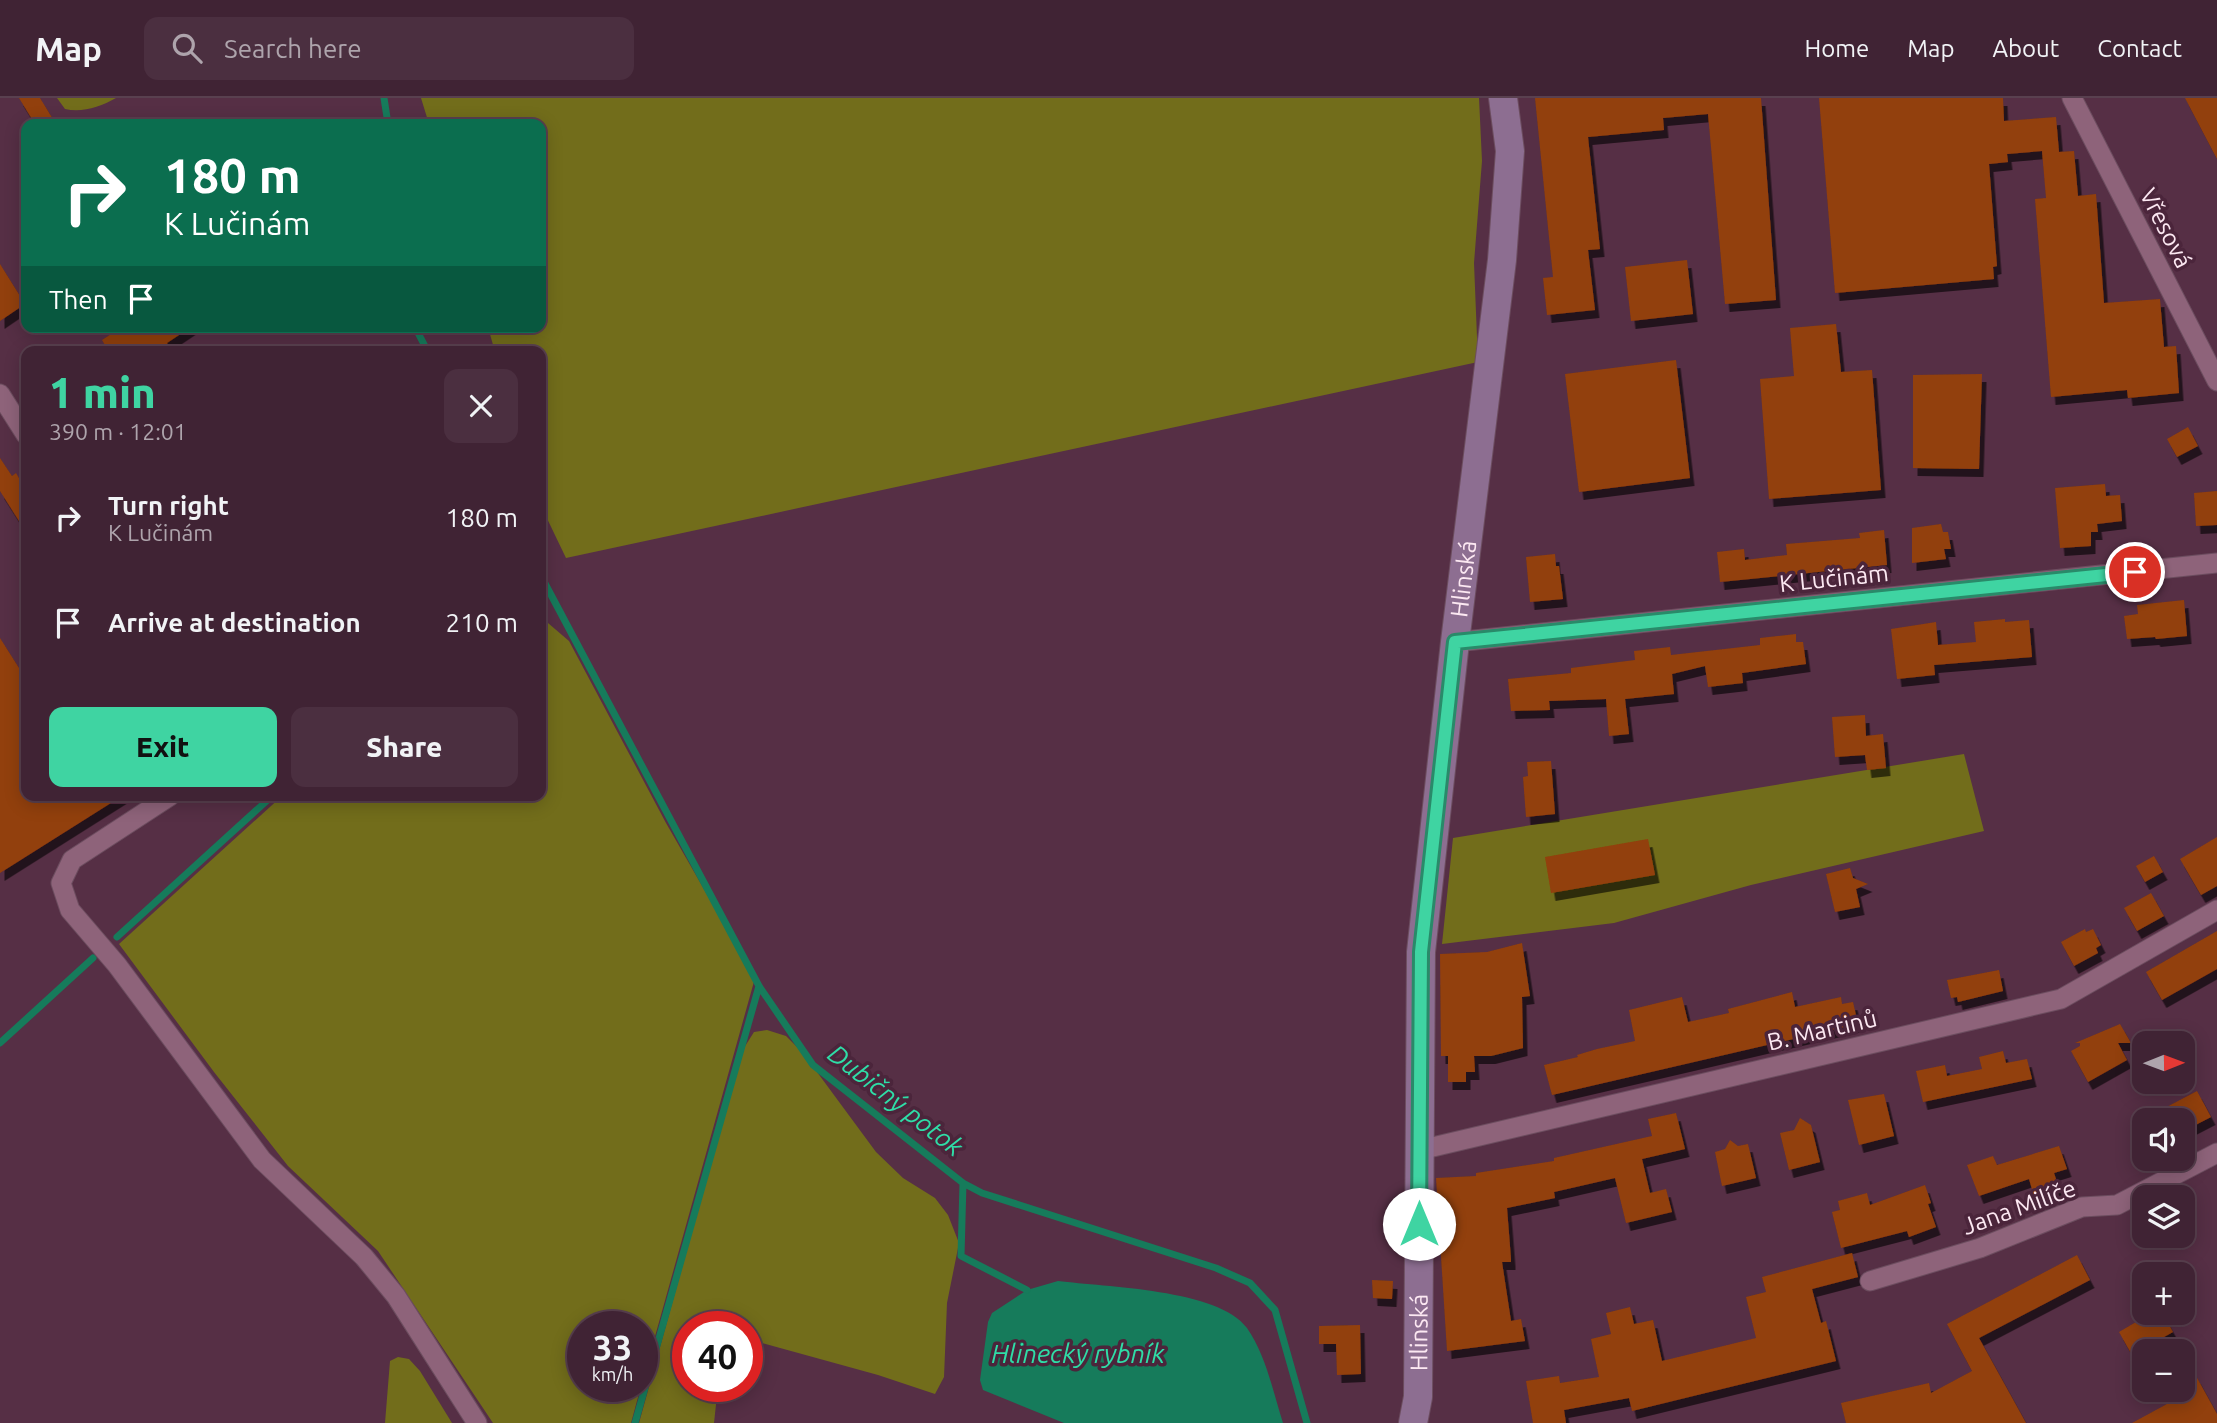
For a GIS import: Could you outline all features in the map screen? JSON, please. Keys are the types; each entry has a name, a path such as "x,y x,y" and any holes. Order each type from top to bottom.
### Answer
{"street":[{"name":"Hlinská","path":"1416,1410 1421,952 1455,642 1502,260 1510,151 1503,98"},
{"name":"Vřesová","path":"2072,98 2217,381"},
{"path":"0,394 21,427"},
{"name":"K Lučinám","path":"1455,642 2217,564"},
{"path":"162,801 72,860 61,883 70,910 117,965 262,1160 363,1257 396,1296 477,1423"},
{"name":"B. Martinů","path":"1420,1150 2061,999 2217,910"},
{"name":"Jana Milíče","path":"1870,1281 1980,1248 2082,1206 2117,1205 2217,1153"}],"shaded area":[{"path":"57,98 116,98 78,110 65,109"},
{"path":"421,98 1479,98 1482,161 1474,263 1478,362 566,558 546,516 546,346 493,346 490,333 546,333 546,119 427,119"},
{"path":"546,621 569,641 666,823 755,978 658,1326 658,1311 567,1311 567,1402 637,1402 631,1423 493,1423 378,1251 288,1166 119,944 276,801 546,801"},
{"path":"1964,754 1984,831 1751,885 1614,923 1442,944 1453,838"},
{"path":"767,1030 786,1036 803,1053 876,1152 903,1178 935,1198 948,1215 959,1243 947,1303 944,1377 935,1394 878,1375 763,1343 763,1311 672,1311 672,1402 716,1402 714,1423 639,1423 645,1402 658,1402 658,1354 742,1051 754,1032"},
{"path":"398,1357 409,1359 420,1371 452,1423 385,1423 390,1361"}],"water":[{"name":"Hlinecký rybník","path":"1058,1281 1160,1292 1212,1305 1233,1315 1254,1339 1283,1423 1064,1423 983,1390 980,1380 988,1322 992,1313 1027,1290"}],"building":[{"path":"19,98 40,98 53,119 32,119"},
{"path":"1535,98 1761,98 1776,300 1725,304 1708,114 1663,118 1664,130 1588,137 1600,249 1588,250 1595,310 1547,315 1543,278 1553,277"},
{"path":"1819,98 2003,98 2004,121 2056,117 2059,152 2074,151 2078,196 2096,194 2104,303 2160,299 2164,347 2176,346 2179,393 2128,398 2127,390 2051,397 2035,199 2046,198 2042,151 2007,154 2008,162 1989,164 1997,266 1993,267 1994,279 1835,293"},
{"path":"2185,98 2217,98 2217,159"},
{"path":"1687,260 1693,314 1631,321 1625,267"},
{"path":"0,264 21,298 21,307 0,321"},
{"path":"1836,324 1841,372 1872,370 1881,490 1769,499 1760,379 1794,376 1790,328"},
{"path":"113,333 182,333 167,343 169,346 106,346 102,340"},
{"path":"1676,360 1690,478 1579,492 1565,374"},
{"path":"1982,374 1979,469 1913,468 1913,375"},
{"path":"2188,427 2198,446 2177,457 2167,439"},
{"path":"0,458 12,476 16,473 21,482 21,524 0,491"},
{"path":"2105,484 2106,496 2120,495 2122,521 2097,524 2098,532 2091,532 2091,546 2060,548 2055,488"},
{"path":"2217,491 2217,525 2196,526 2194,493"},
{"path":"1941,524 1943,532 1948,532 1951,549 1944,549 1946,559 1912,563 1912,528"},
{"path":"1884,530 1887,565 1720,582 1717,552 1744,549 1745,560 1787,555 1786,544 1860,538 1859,533"},
{"path":"1555,554 1563,599 1530,602 1526,557"},
{"path":"2184,600 2187,636 2127,639 2124,616 2138,614 2137,605"},
{"path":"2005,619 2005,622 2029,620 2032,657 1934,665 1935,675 1897,679 1891,629 1936,622 1938,645 1976,642 1974,622"},
{"path":"1796,634 1796,642 1803,642 1806,664 1742,673 1743,683 1708,687 1705,666 1672,674 1674,694 1625,699 1629,734 1609,736 1606,699 1549,701 1550,710 1511,711 1508,679 1571,673 1571,668 1635,660 1634,651 1670,647 1671,655 1760,645 1760,638"},
{"path":"0,638 21,671 21,801 114,801 0,873"},
{"path":"1865,715 1866,736 1883,734 1886,768 1867,770 1865,755 1835,757 1832,717"},
{"path":"1551,761 1555,814 1526,817 1523,777 1528,776 1527,762"},
{"path":"2217,837 2217,886 2201,895 2180,859"},
{"path":"1648,839 1655,875 1551,893 1545,857"},
{"path":"2154,856 2163,872 2145,882 2136,866"},
{"path":"1850,868 1853,878 1868,884 1856,889 1860,907 1835,912 1826,874"},
{"path":"2151,893 2164,916 2137,931 2124,908"},
{"path":"2085,929 2086,932 2093,929 2101,945 2096,948 2098,953 2074,966 2061,942"},
{"path":"2217,931 2217,969 2162,1000 2146,972"},
{"path":"1522,943 1530,996 1522,997 1523,1048 1491,1056 1474,1056 1475,1072 1466,1072 1466,1082 1448,1082 1448,1056 1441,1056 1440,954 1487,952"},
{"path":"1999,970 2003,991 1958,1002 1957,997 1951,998 1947,980"},
{"path":"1792,992 1795,1007 1841,997 1842,1004 1853,1002 1858,1024 1552,1095 1544,1065 1635,1041 1629,1010 1682,997 1688,1022 1729,1013 1728,1009"},
{"path":"2120,1024 2131,1043 2118,1043 2127,1060 2088,1082 2071,1051 2080,1046 2080,1043 2075,1043"},
{"path":"2003,1051 2006,1063 2027,1059 2032,1079 1923,1102 1916,1071 1945,1065 1947,1076 1982,1069 1979,1057"},
{"path":"2197,1091 2211,1117 2195,1125 2195,1108 2165,1108 2195,1094"},
{"path":"1884,1094 1894,1136 1859,1145 1848,1100"},
{"path":"1676,1113 1685,1149 1642,1159 1650,1193 1666,1189 1672,1212 1626,1223 1615,1178 1554,1192 1555,1198 1507,1208 1511,1262 1502,1262 1511,1321 1521,1319 1525,1341 1447,1351 1436,1178 1476,1176 1476,1173 1554,1161 1554,1158 1652,1136 1648,1119"},
{"path":"1800,1118 1811,1125 1820,1162 1789,1170 1780,1133 1794,1130"},
{"path":"1730,1140 1738,1146 1748,1144 1756,1178 1722,1186 1715,1152 1725,1149"},
{"path":"2059,1146 2067,1169 2054,1173 2059,1188 2034,1196 2029,1179 1979,1196 1967,1165 1993,1156 1997,1165"},
{"path":"1925,1185 1936,1227 1909,1237 1907,1231 1841,1248 1832,1212 1840,1210 1838,1201 1867,1193 1870,1205"},
{"path":"1852,1253 1858,1277 1812,1289 1821,1323 1826,1321 1836,1361 1632,1411 1629,1398 1564,1410 1566,1423 1533,1423 1526,1381 1559,1376 1560,1383 1599,1377 1591,1339 1611,1334 1606,1313 1630,1307 1634,1324 1653,1320 1662,1361 1756,1338 1746,1297 1766,1292 1762,1277"},
{"path":"2077,1255 2090,1280 1979,1338 2026,1423 1846,1423 1841,1403 1929,1383 1931,1393 1972,1371 1947,1324"},
{"path":"1372,1280 1393,1281 1392,1299 1373,1298"},
{"path":"2132,1324 2169,1325 2173,1332 2161,1339 2132,1339 2132,1355 2119,1332"},
{"path":"1360,1325 1361,1374 1337,1375 1336,1344 1319,1344 1319,1326"},
{"path":"2195,1377 2217,1414 2217,1423 2132,1423 2171,1402 2195,1402"}],"waterway":[{"name":"Dubičný potok","path":"384,98 387,119"},
{"name":"Dubičný potok","path":"418,333 425,346"},
{"name":"Dubičný potok","path":"546,585 759,986 813,1065 963,1183 982,1193 1216,1268 1250,1283 1275,1310 1307,1423"},
{"path":"117,937 267,801"},
{"path":"0,1043 93,958"},
{"path":"635,1423 759,986"},
{"path":"963,1183 961,1256 1027,1290"}],"route":[{"path":"1419,1224 1421,952 1455,642 2135,572"}]}
